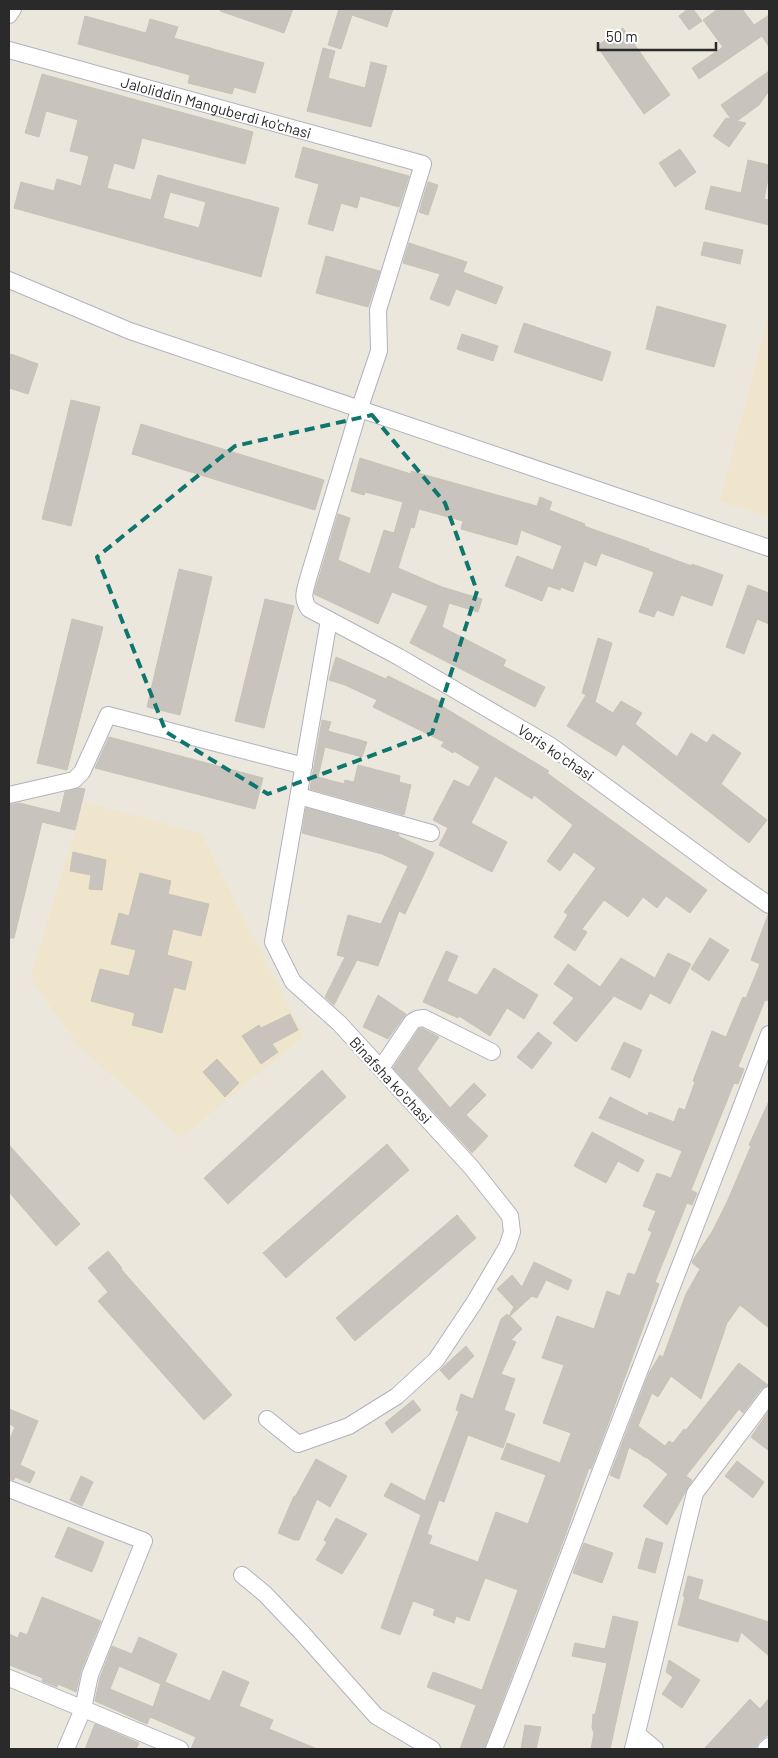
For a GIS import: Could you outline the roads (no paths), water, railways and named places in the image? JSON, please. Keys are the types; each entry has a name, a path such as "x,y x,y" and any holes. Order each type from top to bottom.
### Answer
{"street":[{"path":"9,14 13,9"},
{"name":"Jaloliddin Manguberdi ko'chasi","path":"9,50 423,164"},
{"name":"Voris koʻchasi","path":"423,164 378,310 379,351 359,410 303,597 305,603 309,609 399,657 552,746 769,905"},
{"path":"9,280 130,331 769,548"},
{"name":"Binafsha koʻchasi","path":"267,1420 298,1444 349,1426 397,1396 436,1360 474,1303 507,1247 512,1232 510,1216 472,1168 339,1023 293,982 274,942 329,620"},
{"path":"9,795 74,780 82,772 108,715 304,766"},
{"path":"298,796 431,833"},
{"path":"381,1068 412,1022 416,1019 424,1018 492,1052"},
{"path":"494,1749 556,1592 769,1034"},
{"path":"655,1749 635,1742 695,1493 769,1395"},
{"path":"9,1489 144,1541 90,1675 83,1709 66,1749"},
{"path":"242,1575 265,1594 298,1628 376,1716 432,1749"},
{"path":"9,1678 180,1749"},
{"path":"766,1749 769,1746"}]}
